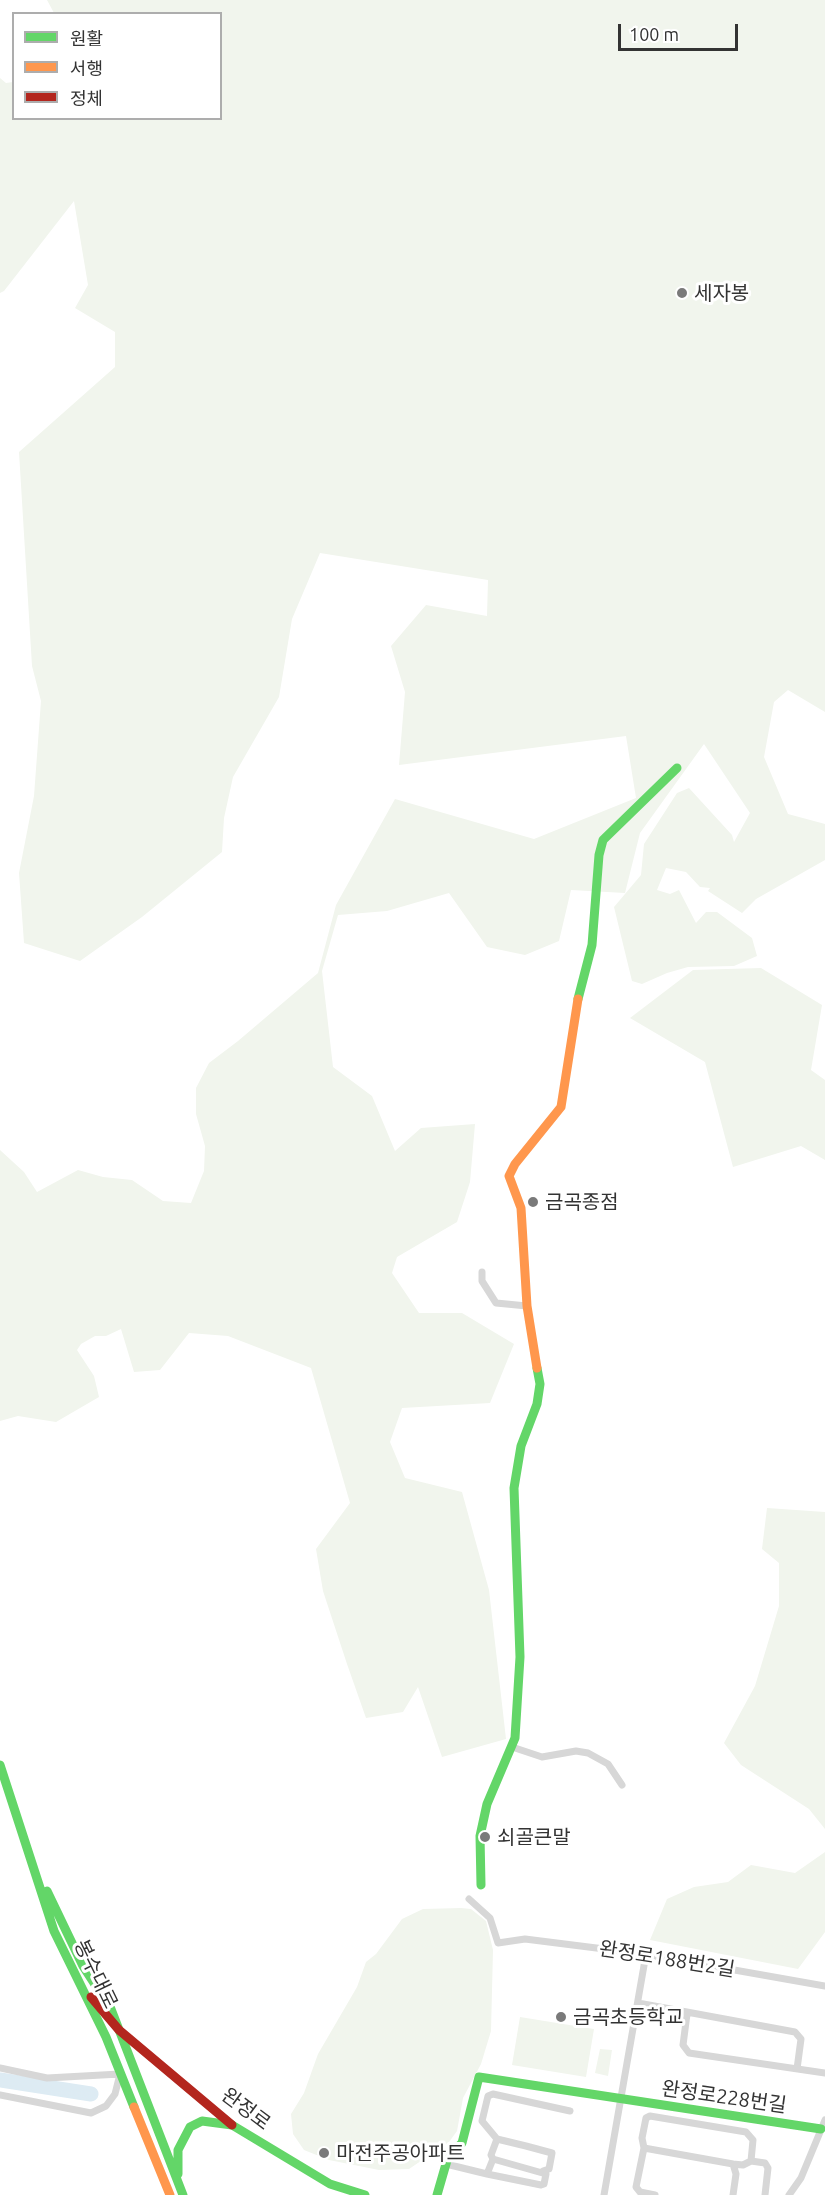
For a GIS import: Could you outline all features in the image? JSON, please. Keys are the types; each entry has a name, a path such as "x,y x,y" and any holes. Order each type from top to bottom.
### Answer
{"street":[{"path":"481,1885 480,1836 487,1803 515,1738 520,1657 514,1488 521,1446 537,1404 540,1384 527,1306 521,1209 511,1182 511,1169 525,1156 561,1107 579,996 592,945 599,855 603,840 677,768"},
{"path":"482,1272 482,1281 496,1303 527,1306"},
{"path":"512,1747 542,1757 576,1751 588,1753 608,1764 622,1785"},
{"name":"봉수대로","path":"0,1765 54,1931 80,1983 120,2074 170,2195"},
{"name":"봉수대로","path":"35,1868 83,1966 111,2009 183,2195"},
{"name":"완정로188번2길","path":"469,1899 490,1918 498,1943 525,1940 646,1954 825,1986"},
{"path":"604,2195 646,1954"},
{"path":"80,1983 119,2030"},
{"path":"638,2003 687,2014 795,2032 801,2039 797,2069"},
{"path":"687,2014 683,2045 689,2053 825,2073"},
{"name":"완정로","path":"119,2030 232,2125 330,2184 365,2195"},
{"path":"0,2068 47,2078 120,2074 115,2094 106,2106 91,2114 0,2095"},
{"name":"완정로228번길","path":"446,2164 448,2157 462,2143 479,2077 487,2076 622,2100 746,2118 823,2124"},
{"path":"130,2097 133,2090 145,2095"},
{"path":"497,2139 491,2155 494,2159 543,2171 549,2169 551,2151 497,2139 482,2121 488,2096 493,2094 570,2111"},
{"path":"655,2195 639,2192 636,2187 644,2148 642,2138 646,2118 650,2116 746,2132 753,2140 752,2161"},
{"path":"746,2118 746,2132"},
{"path":"178,2183 178,2150 183,2136 190,2127 202,2121 232,2125"},
{"path":"789,2195 801,2178 823,2124"},
{"path":"644,2148 733,2164 742,2165 752,2161 765,2163 768,2168 765,2195"},
{"path":"487,2174 494,2159"},
{"path":"437,2195 446,2164 541,2185 546,2174 543,2171"},
{"path":"733,2164 736,2174 733,2195"}],"shaded area":[{"path":"47,0 825,0 825,712 788,690 774,702 764,757 788,814 825,824 825,860 756,899 742,913 708,891 710,888 700,887 686,872 666,868 657,890 670,894 679,890 696,923 706,912 717,912 752,938 757,956 734,966 688,967 642,984 632,981 614,907 641,875 644,844 677,793 689,788 732,835 734,842 750,813 704,744 640,833 625,893 571,890 559,941 525,955 487,947 449,893 387,911 338,915 322,971 333,1067 372,1096 395,1151 421,1128 475,1124 470,1182 457,1222 397,1257 392,1273 419,1313 462,1313 514,1344 490,1403 402,1408 390,1442 405,1478 462,1492 489,1590 506,1739 442,1757 418,1687 403,1712 366,1718 347,1664 323,1591 316,1549 350,1503 311,1368 228,1336 189,1333 160,1370 134,1372 121,1329 106,1336 95,1336 81,1344 77,1350 94,1376 99,1397 56,1422 18,1416 0,1421 0,1150 24,1172 37,1192 78,1170 103,1177 132,1180 163,1201 191,1203 204,1171 205,1146 196,1114 196,1088 209,1063 318,973 336,905 395,799 534,839 636,798 626,736 399,765 405,692 391,646 426,605 487,616 488,580 320,553 292,619 279,697 233,777 224,818 222,852 142,917 80,961 24,943 19,873 34,796 41,701 32,666 19,452 115,367 115,332 75,308 88,285 74,201 4,291 0,293 0,78 6,83 12,82 12,120 222,120 222,12 53,12"},
{"path":"761,968 822,1005 811,1070 825,1080 825,1160 801,1146 733,1167 705,1062 630,1018 693,970"},
{"path":"767,1508 825,1512 825,1829 809,1809 741,1765 724,1743 755,1686 779,1606 779,1563 762,1549"},
{"path":"825,1852 825,1932 798,1969 650,1940 667,1899 694,1887 728,1882 751,1865 795,1873"},
{"path":"423,1909 471,1909 486,1921 493,1950 491,2031 481,2064 463,2098 457,2131 449,2142 409,2169 379,2170 329,2160 304,2150 293,2134 291,2114 304,2093 318,2054 357,1987 366,1962 376,1954 402,1919"},
{"path":"520,2017 594,2029 586,2077 512,2065"},
{"path":"600,2049 612,2050 608,2076 595,2073"}],"waterway":[{"path":"0,2080 91,2094"}],"traffic: fast":[{"path":"578,999 592,945 599,855 603,840 677,768"},
{"path":"481,1885 480,1836 487,1804 515,1738 520,1657 514,1488 521,1446 537,1404 540,1384 537,1368"},
{"path":"0,1765 54,1931 106,2037 134,2107"},
{"path":"47,1891 83,1966 111,2009 183,2195"},
{"path":"437,2195 448,2157 462,2143 479,2077 821,2129"},
{"path":"178,2174 178,2150 190,2127 202,2121 232,2125"},
{"path":"232,2125 330,2184 365,2195"}],"traffic: slow":[{"path":"537,1368 527,1306 521,1208 509,1176 515,1164 561,1107 578,999"},
{"path":"134,2107 170,2195"}],"traffic: jam":[{"path":"91,1997 119,2030 232,2125"}],"place":[{"name":"세자봉","path":"682,293"},
{"name":"금곡종점","path":"533,1202"},
{"name":"쇠골큰말","path":"485,1837"},
{"name":"금곡초등학교","path":"561,2017"},
{"name":"마전주공아파트","path":"324,2153"}]}
